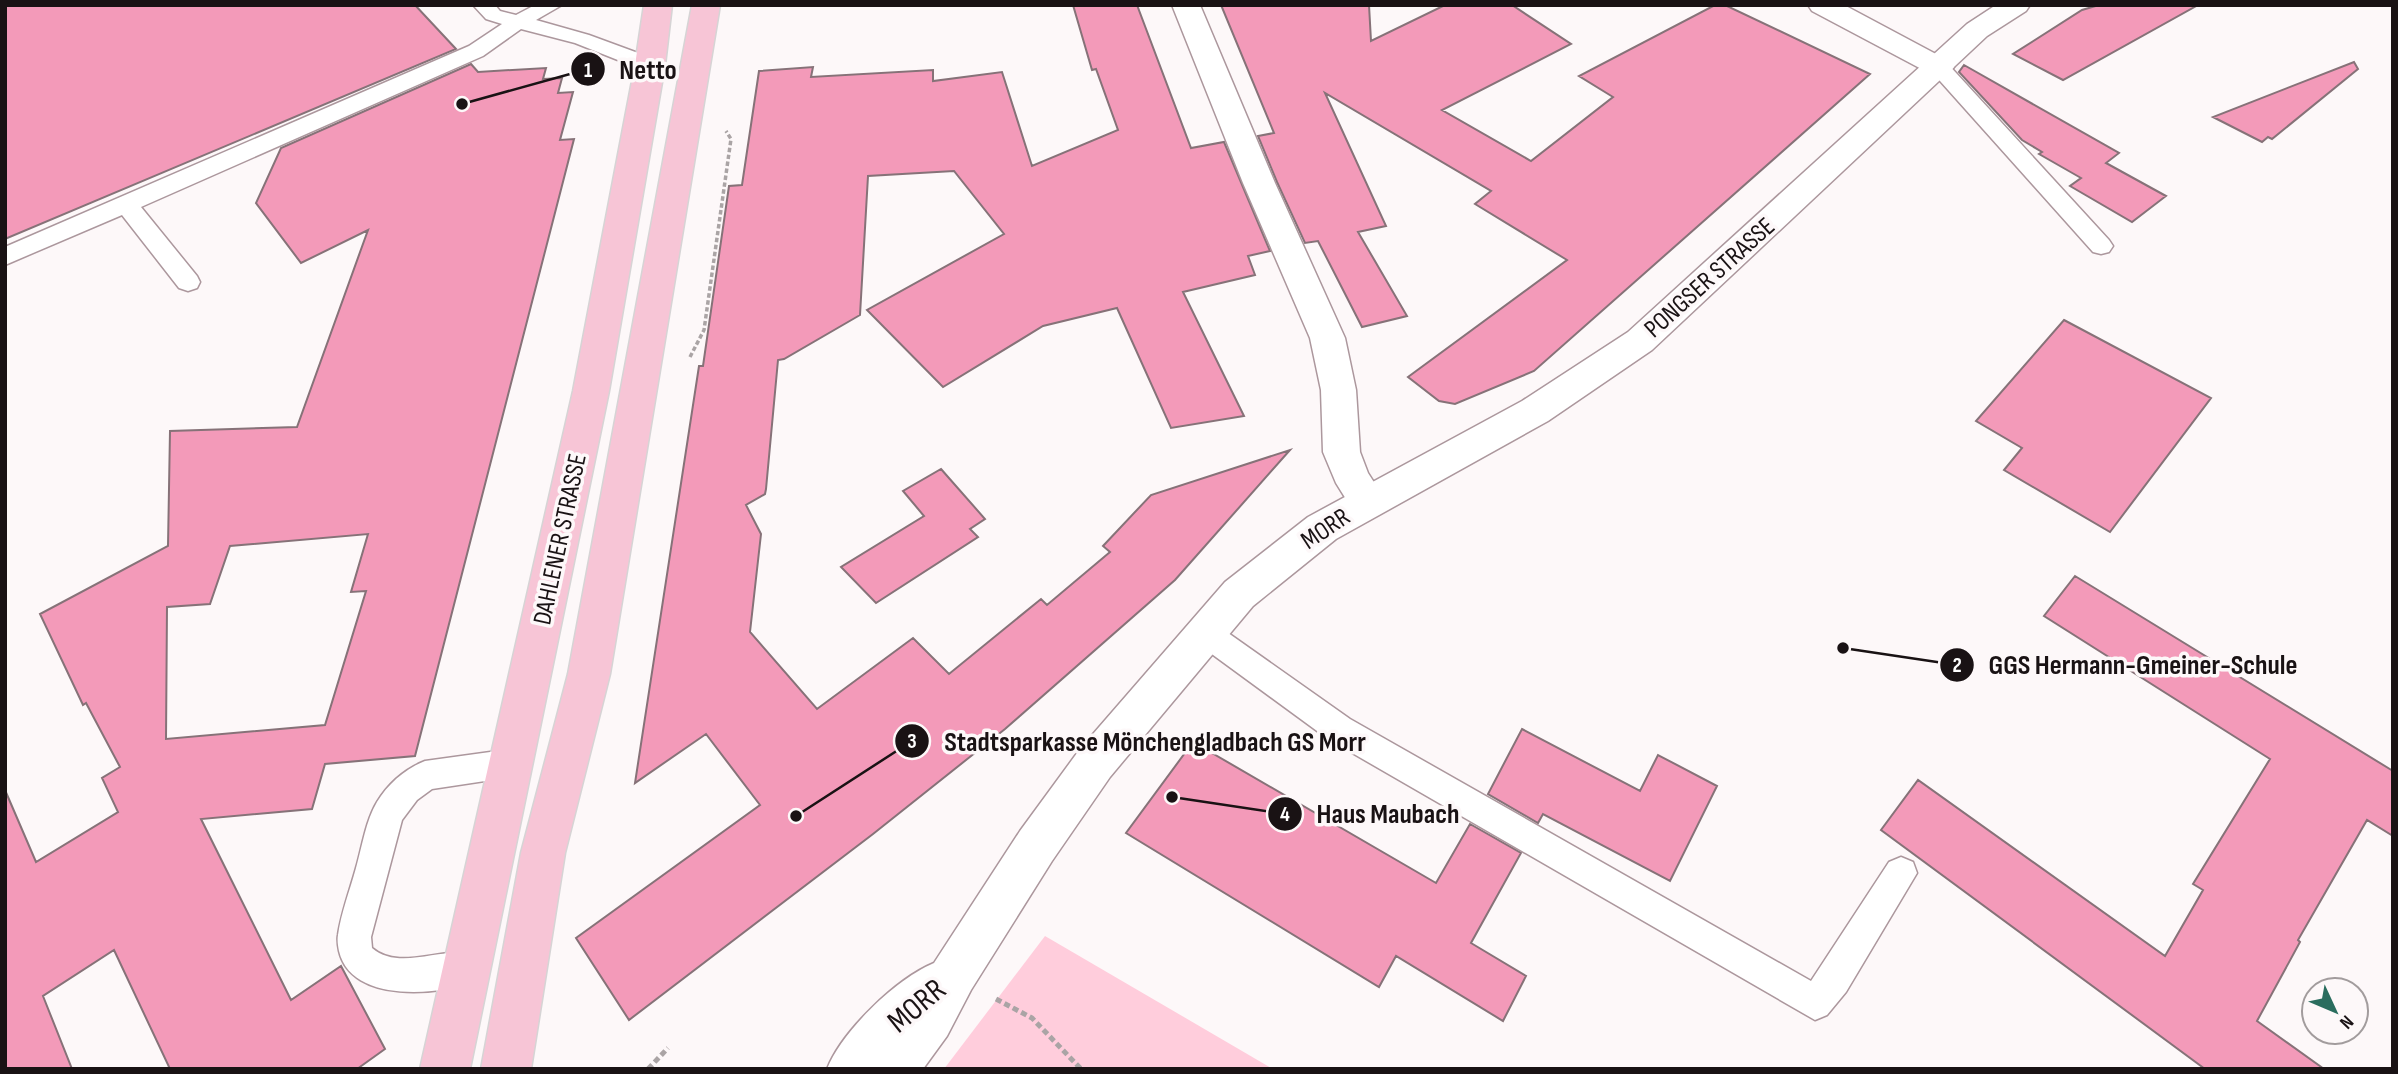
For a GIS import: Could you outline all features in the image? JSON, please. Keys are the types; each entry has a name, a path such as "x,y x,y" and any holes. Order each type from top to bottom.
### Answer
{"main road":[{"name":"DAHLENER STRASSE","path":"444,1069 591,391 650,65 658,5"},
{"name":"DAHLENER STRASSE","path":"506,1069 543,853 590,674 706,5"},
{"name":"MORR","path":"892,1069 930,1019 954,973 1036,846 1095,763 1204,632 1239,594 1280,560 1322,527 1367,501 1351,481 1341,458 1336,370 1326,335 1240,141 1186,5"},
{"path":"1822,5 1939,67"},
{"name":"PONGSER STRASSE","path":"1367,501 1535,411 1640,341 1977,30 2016,5"},
{"name":"MORR","path":"851,1069 892,1022 954,973"}],"lane":[{"path":"482,5 493,15 582,39 650,65"},
{"path":"5,257 476,51 519,22 552,5"},
{"path":"1939,67 2101,246"},
{"path":"126,204 188,282"},
{"path":"1204,632 1339,729 1815,1003 1834,980 1901,873"},
{"path":"467,968 393,974 368,966 358,957 354,937 388,813 406,790 425,776 511,763"}],"path":[{"path":"954,973 1032,1018 1081,1069"},
{"path":"648,1069 668,1048"}],"shaded area":[{"path":"1045,936 1273,1069 944,1069"}],"building":[{"path":"5,5 415,5 456,49 5,239"},
{"path":"1073,5 1137,5 1191,148 1224,142 1270,251 1248,256 1255,275 1183,292 1244,416 1171,428 1117,308 1043,326 943,387 867,310 1004,234 954,171 868,176 860,315 778,360 765,494 746,505 761,534 750,632 817,709 913,638 949,674 1041,599 1047,605 1110,552 1103,546 1151,495 1290,450 1175,580 1005,729 873,834 629,1020 576,938 760,805 706,734 635,783 699,366 703,366 729,186 742,185 759,71 813,67 811,77 933,70 933,81 1002,72 1032,166 1118,130 1096,69 1092,70"},
{"path":"1221,5 1369,5 1371,41 1445,5 1512,5 1571,44 1442,110 1531,161 1613,97 1579,76 1715,5 1725,5 1870,74 1534,371 1455,404 1439,401 1408,377 1567,260 1475,204 1491,191 1325,93 1386,226 1358,232 1407,316 1362,327 1318,241 1305,243 1277,182 1258,136 1274,133"},
{"path":"2099,5 2198,5 2063,80 2013,54 2082,10"},
{"path":"2354,62 2358,69 2272,139 2268,137 2262,142 2213,117"},
{"path":"471,64 478,72 546,68 543,79 562,78 558,93 573,92 560,140 574,139 415,756 325,764 312,809 201,819 291,1000 341,966 385,1049 357,1069 170,1069 114,950 43,996 72,1069 5,1069 5,790 36,862 118,812 102,778 120,767 86,703 83,705 40,614 168,546 170,431 297,427 368,230 301,263 256,203 281,148","holes":["368,534 351,592 366,591 325,725 166,739 167,607 210,604 230,546"]},
{"path":"1964,65 2119,153 2106,163 2166,196 2132,222 2070,186 2081,178 2039,154 2042,152 2022,140 1959,72"},
{"path":"2064,320 2211,398 2110,532 2004,470 2022,448 1976,421"},
{"path":"941,469 985,519 970,529 978,537 876,603 841,567 924,516 903,491"},
{"path":"2075,576 2393,771 2393,836 2367,820 2298,940 2300,942 2257,1021 2324,1069 2205,1069 1881,830 1918,780 2165,956 2203,890 2193,884 2270,759 2044,616"},
{"path":"1522,729 1640,791 1658,755 1717,786 1670,881 1543,814 1538,823 1488,794"},
{"path":"1193,742 1436,883 1470,824 1521,853 1471,943 1526,976 1503,1021 1396,956 1379,987 1126,833"}],"place":[{"name":"Netto","path":"462,104"},
{"name":"GGS Hermann-Gmeiner-Schule","path":"1843,648"},
{"name":"Haus Maubach","path":"1172,797"},
{"name":"Stadtsparkasse Mönchengladbach GS Morr","path":"796,816"}]}
